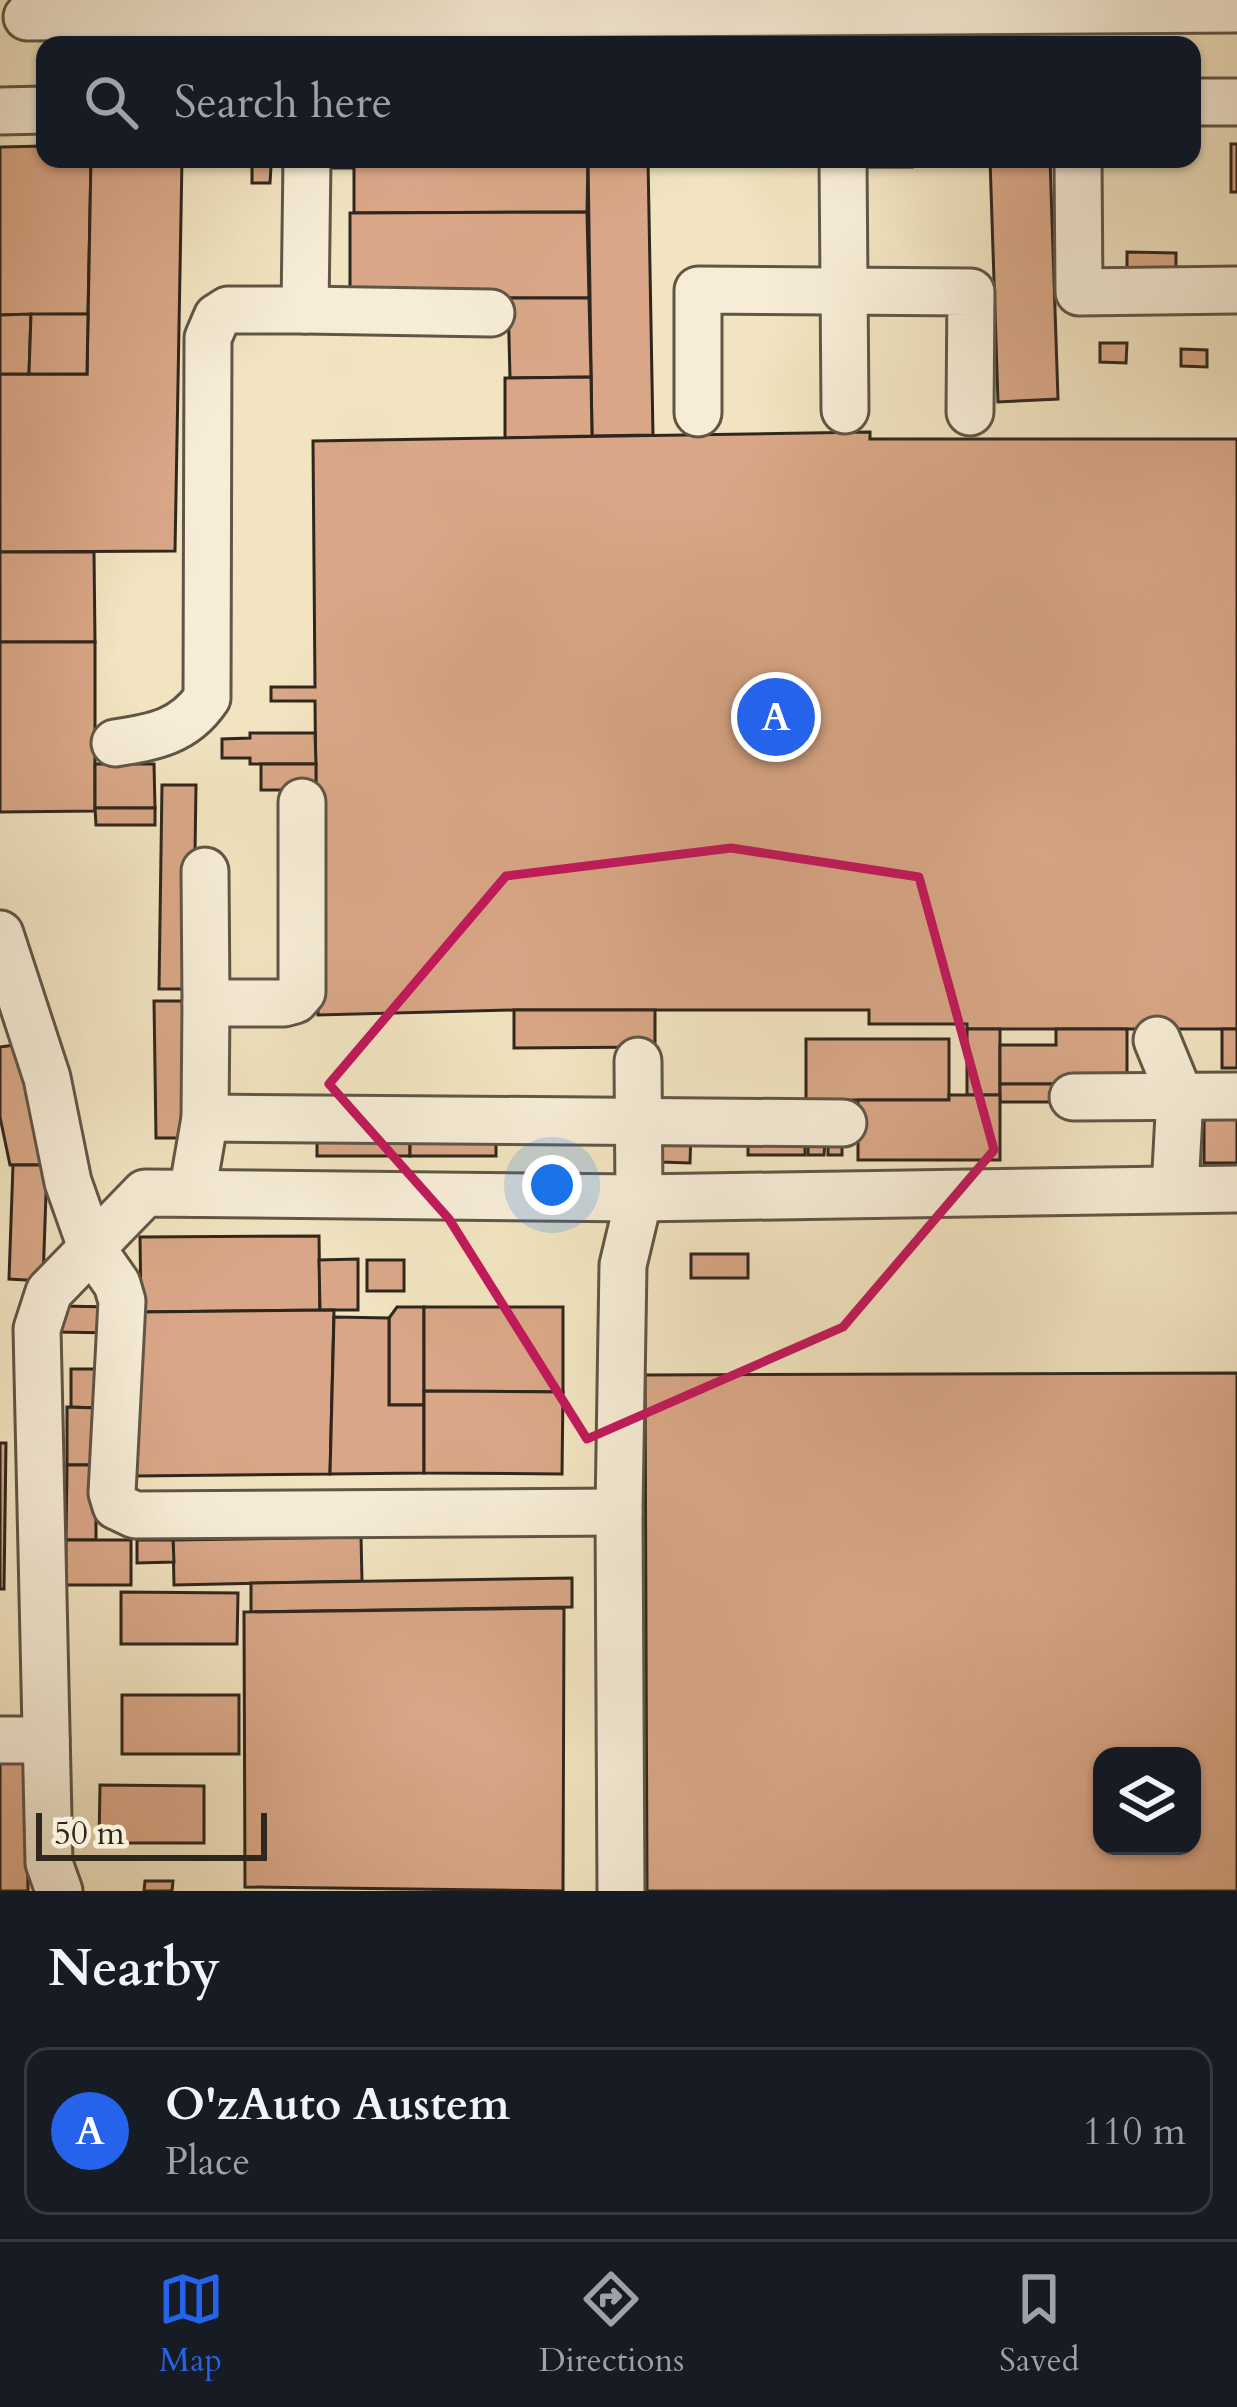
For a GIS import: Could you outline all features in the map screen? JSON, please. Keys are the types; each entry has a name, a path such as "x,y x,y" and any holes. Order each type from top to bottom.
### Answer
{"street":[{"path":"27,17 251,8 1237,9"},
{"path":"1201,102 1237,102"},
{"path":"0,111 36,110"},
{"path":"305,310 307,168"},
{"path":"843,168 845,410"},
{"path":"1078,168 1079,292 1237,290"},
{"path":"698,413 698,290 971,292 970,412"},
{"path":"116,743 162,735 192,719 207,698 208,338 217,317 228,310 491,313"},
{"path":"206,1003 284,1003 302,992 302,802"},
{"path":"192,1193 205,1118 205,871"},
{"path":"0,934 47,1078 68,1182 91,1246 117,1284 122,1301 112,1493 116,1506 135,1515 619,1512"},
{"path":"1157,1040 1180,1096 1175,1189"},
{"path":"621,1891 623,1265 639,1198 638,1061"},
{"path":"1073,1097 1237,1096"},
{"path":"205,1118 844,1123"},
{"path":"59,1891 49,1863 46,1740 18,1389 49,1292 145,1193 639,1198 1237,1189"},
{"path":"0,1740 46,1740"}],"highlighted area":[{"path":"731,848 919,877 994,1150 843,1327 587,1439 449,1219 329,1084 506,876"}],"building":[{"path":"242,26 242,36 145,36 152,27"},
{"path":"1231,144 1237,144 1237,192 1231,192"},
{"path":"36,146 36,168 91,168 88,314 0,315 0,147"},
{"path":"91,168 182,168 175,551 0,552 0,374 87,374"},
{"path":"252,168 271,168 270,183 252,183"},
{"path":"354,168 588,168 587,212 354,213"},
{"path":"588,168 648,168 653,435 592,436"},
{"path":"990,168 1050,168 1058,399 998,402"},
{"path":"587,212 589,298 350,298 350,213"},
{"path":"1127,252 1176,253 1176,271 1127,271"},
{"path":"508,298 589,298 591,377 510,378"},
{"path":"31,314 29,374 0,374 0,315"},
{"path":"31,314 88,314 87,374 29,374"},
{"path":"1100,343 1127,343 1126,363 1100,362"},
{"path":"1181,349 1207,350 1207,367 1181,366"},
{"path":"591,377 592,436 505,438 505,378"},
{"path":"870,432 870,439 1237,439 1237,1029 967,1029 967,1024 869,1024 869,1010 318,1015 315,701 271,701 271,687 315,687 313,441"},
{"path":"0,552 94,552 95,642 0,642"},
{"path":"0,642 95,642 95,811 0,812"},
{"path":"250,733 315,733 316,764 250,764 250,758 222,758 222,739 250,738"},
{"path":"95,764 154,764 155,808 95,808"},
{"path":"261,764 316,764 316,790 261,790"},
{"path":"162,785 196,785 193,989 159,989"},
{"path":"95,808 155,808 155,825 96,825"},
{"path":"154,1001 190,1001 192,1138 156,1138"},
{"path":"514,1010 655,1010 655,1047 514,1048"},
{"path":"967,1029 1000,1029 1000,1095 967,1095"},
{"path":"1056,1029 1127,1029 1127,1084 1000,1084 1000,1045 1056,1045"},
{"path":"1222,1029 1237,1029 1237,1068 1222,1068"},
{"path":"806,1039 949,1039 949,1100 806,1100"},
{"path":"22,1044 47,1165 10,1165 0,1117 0,1047"},
{"path":"1000,1084 1055,1084 1055,1102 1000,1102"},
{"path":"949,1095 1000,1095 1000,1160 858,1160 858,1100 949,1100"},
{"path":"1204,1111 1237,1111 1237,1163 1204,1163"},
{"path":"662,1131 691,1132 690,1163 661,1162"},
{"path":"317,1137 410,1137 410,1156 317,1156"},
{"path":"496,1139 496,1156 410,1156 410,1140"},
{"path":"828,1140 842,1140 842,1155 828,1155"},
{"path":"808,1141 825,1141 824,1155 808,1155"},
{"path":"748,1143 805,1143 805,1155 748,1155"},
{"path":"13,1165 47,1165 43,1281 9,1279"},
{"path":"319,1236 320,1310 141,1312 140,1237"},
{"path":"691,1254 748,1254 748,1278 691,1278"},
{"path":"358,1259 358,1310 320,1310 319,1260"},
{"path":"367,1260 404,1260 404,1291 367,1291"},
{"path":"60,1306 113,1307 112,1333 59,1332"},
{"path":"397,1307 424,1307 424,1405 389,1405 389,1318"},
{"path":"424,1307 563,1307 563,1392 424,1391"},
{"path":"334,1310 330,1474 136,1476 141,1312"},
{"path":"334,1317 389,1318 389,1405 424,1405 424,1473 330,1474"},
{"path":"71,1369 99,1369 99,1408 71,1407"},
{"path":"1237,1373 1237,1891 647,1891 645,1375"},
{"path":"424,1391 563,1392 562,1474 424,1473"},
{"path":"67,1407 96,1408 96,1465 67,1465"},
{"path":"0,1443 6,1443 4,1589 0,1589"},
{"path":"67,1465 96,1465 96,1540 66,1540"},
{"path":"361,1537 362,1581 174,1585 173,1540"},
{"path":"66,1540 131,1540 131,1585 66,1585"},
{"path":"137,1540 173,1540 174,1562 137,1563"},
{"path":"572,1578 572,1607 251,1612 251,1583"},
{"path":"121,1592 238,1593 237,1644 121,1644"},
{"path":"564,1608 563,1891 245,1887 244,1612"},
{"path":"122,1695 239,1695 239,1754 122,1754"},
{"path":"0,1756 27,1756 28,1891 0,1891"},
{"path":"100,1785 204,1786 204,1843 99,1843"},
{"path":"145,1881 173,1881 172,1891 144,1891"}],"place":[{"name":"O'zAuto Austem","path":"776,717"}]}
